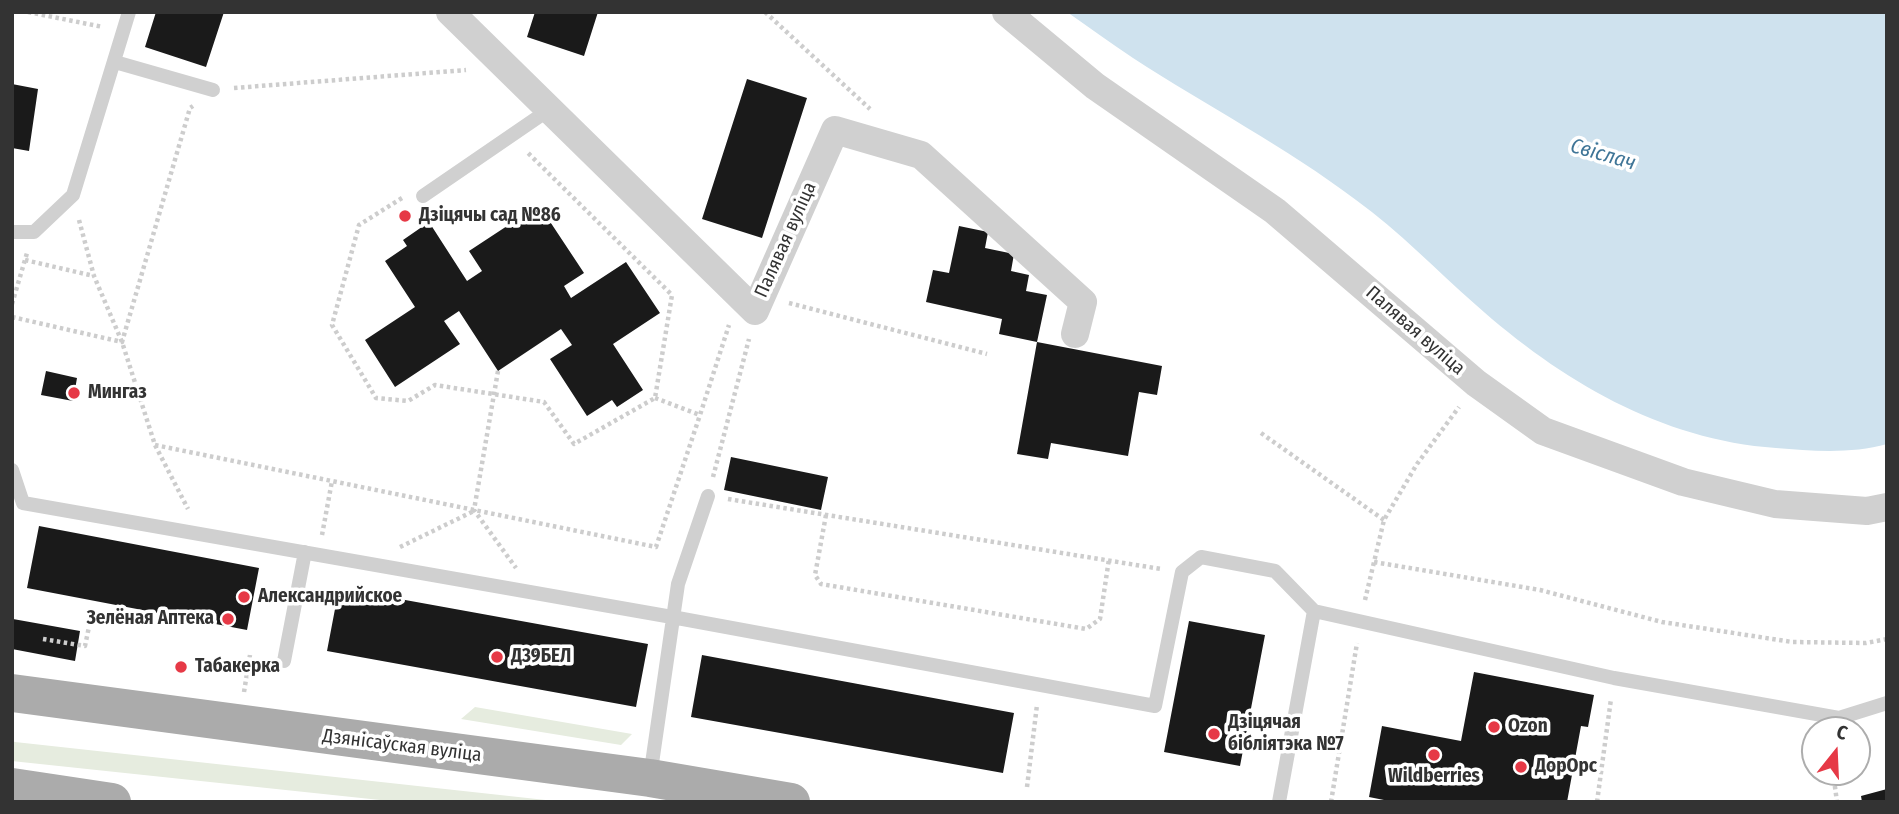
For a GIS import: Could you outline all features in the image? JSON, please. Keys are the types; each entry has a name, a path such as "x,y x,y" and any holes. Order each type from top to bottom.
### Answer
{"main road":[{"name":"Дзянісаўская вуліца","path":"12,693 650,778 791,802"},
{"path":"12,787 112,802"}],"street":[{"name":"Палявая вуліца","path":"450,12 750,295 835,130 921,155 1083,302 1075,334"},
{"name":"Палявая вуліца","path":"1006,12 1095,86 1275,211 1476,383 1543,431 1682,482 1775,504 1867,511 1887,507"}],"lane":[{"path":"12,232 34,232 73,195 129,12"},
{"path":"115,62 213,90"},
{"path":"424,196 550,109"},
{"path":"12,470 23,503 533,592 1155,706 1182,572 1201,557 1275,571 1314,611 1614,678 1839,718 1887,703"},
{"path":"650,778 678,584 708,496"},
{"path":"284,661 311,554"},
{"path":"1279,802 1314,611"}],"path":[{"path":"28,12 124,32"},
{"path":"765,12 872,110"},
{"path":"122,342 190,108 213,90 477,69 492,53"},
{"path":"511,136 672,295 655,398"},
{"path":"424,196 415,190 359,225 332,325 376,398 408,401 435,385 544,402 575,444 655,398"},
{"path":"73,195 93,276 122,342 155,445 202,535"},
{"path":"12,304 34,232"},
{"path":"25,260 93,276"},
{"path":"12,268 21,270"},
{"path":"155,445 656,547 700,415 750,295 987,354"},
{"path":"12,317 122,342"},
{"path":"747,348 708,496 1182,572"},
{"path":"498,371 474,510 533,592"},
{"path":"1331,802 1360,621 1384,520 1417,464 1476,383"},
{"path":"655,398 700,415"},
{"path":"1261,433 1384,520"},
{"path":"311,554 332,481"},
{"path":"367,563 474,510"},
{"path":"826,515 815,575 821,584 1086,629 1100,619 1109,559"},
{"path":"1374,562 1540,590 1662,622 1793,642 1866,643 1887,639"},
{"path":"43,639 85,646 90,622"},
{"path":"1597,802 1614,678"},
{"path":"1027,787 1040,684"}],"shaded area":[{"path":"475,707 632,734 621,745 461,719"},
{"path":"12,741 564,802 399,802 21,762 12,761"}],"water":[{"name":"Свіслач","path":"1067,12 1887,12 1887,444 1832,451 1734,443 1692,433 1614,402 1542,358 1508,332 1372,212 1329,181 1274,144 1133,58"}],"building":[{"path":"156,12 224,12 206,67 145,47"},
{"path":"535,12 598,12 584,56 527,37"},
{"path":"747,79 807,98 762,238 702,219"},
{"path":"12,84 38,89 29,151 12,148"},
{"path":"539,205 584,273 564,286 571,298 626,262 660,313 613,344 643,390 617,407 612,400 587,416 550,359 572,345 561,329 498,371 459,311 444,321 460,344 395,387 365,340 415,307 385,261 407,246 403,240 429,222 467,281 482,271 469,251"},
{"path":"959,226 988,232 985,248 1014,254 1011,271 1029,275 1026,291 1047,295 1037,342 999,334 1002,319 926,302 933,270 949,273"},
{"path":"1037,342 1162,366 1157,395 1139,392 1128,456 1051,443 1048,459 1017,454"},
{"path":"46,371 77,378 73,401 41,395"},
{"path":"731,457 828,477 821,510 724,490"},
{"path":"39,526 259,568 247,630 27,588"},
{"path":"339,588 648,644 636,707 327,651"},
{"path":"13,619 80,631 75,661 12,649"},
{"path":"1189,621 1265,635 1240,766 1164,752"},
{"path":"702,655 1014,713 1003,773 691,717"},
{"path":"1474,672 1594,695 1588,727 1581,726 1567,802 1394,802 1369,797 1382,726 1461,741"},
{"path":"1887,789 1887,802 1862,802 1861,796"}],"place":[{"name":"Дзіцячы сад №86","path":"405,216"},
{"name":"Мингаз","path":"74,393"},
{"name":"Александрийское","path":"244,597"},
{"name":"Зелёная Аптека","path":"228,619"},
{"name":"Д39БЕЛ","path":"497,657"},
{"name":"Табакерка","path":"181,667"},
{"name":"Ozon","path":"1494,727"},
{"name":"Дзіцячая бібліятэка №7","path":"1214,734"},
{"name":"Wildberries","path":"1434,755"},
{"name":"ДорОрс","path":"1521,767"}]}
